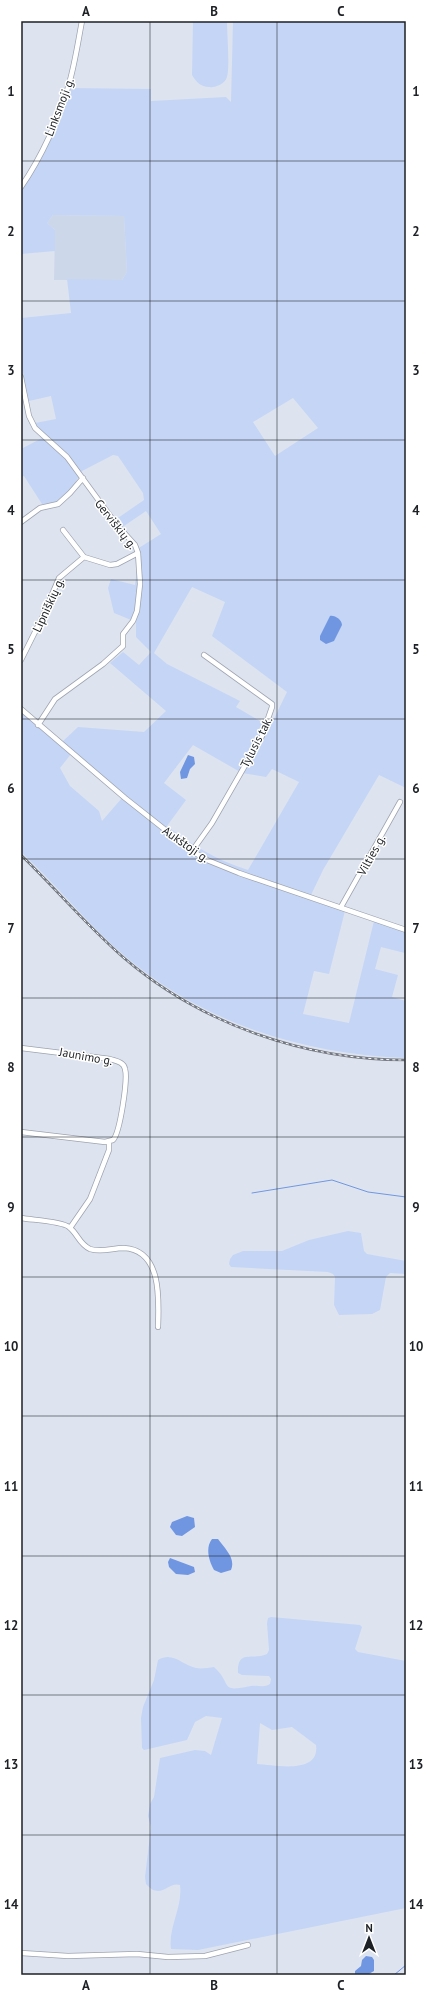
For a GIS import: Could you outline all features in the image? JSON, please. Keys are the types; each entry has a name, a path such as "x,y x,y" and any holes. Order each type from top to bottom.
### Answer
{"street":[{"name":"Linksmoji g.","path":"21,187 48,138 61,108 71,76 82,21"},
{"name":"Gerviškių g.","path":"21,377 29,416 35,428 67,457 116,524 135,545 138,553 140,584 137,611 134,621 124,631 123,646 103,664 54,699 38,725"},
{"path":"21,522 40,508 58,504 83,478"},
{"path":"63,530 84,557 110,565 117,564 138,553"},
{"name":"Lipniškių g.","path":"21,660 44,616 59,578 84,557"},
{"name":"Tylusis tak.","path":"192,851 212,823 262,736 272,707 272,704 204,655"},
{"name":"Aukštoji g.","path":"21,709 125,798 192,851 226,868 406,930"},
{"name":"Vilties g.","path":"341,907 400,802"},
{"name":"Jaunimo g.","path":"21,1048 98,1056 121,1063 125,1068 126,1077 119,1130 116,1137 109,1142"},
{"path":"21,1132 109,1142 109,1150 90,1199 70,1228"},
{"path":"21,1218 60,1224 70,1228 79,1241 88,1248 101,1251 125,1248 136,1252 146,1259 153,1270 158,1284 158,1327"},
{"path":"21,1953 68,1956 137,1954 168,1957 205,1956 248,1945"}],"shaded area":[{"path":"193,21 227,21 228,72 226,79 222,84 206,87 197,82 192,75"},
{"path":"233,21 406,21 406,788 379,775 323,870 311,895 220,864 201,853 147,813 62,742 78,727 144,732 166,711 110,663 123,652 139,665 151,652 136,637 136,622 114,613 108,588 111,579 135,585 137,559 134,551 161,534 146,511 121,528 115,520 144,500 143,493 118,456 113,455 82,471 72,488 53,503 42,504 24,476 21,477 21,449 46,436 35,423 56,419 51,396 29,401 21,363 21,318 71,313 67,279 122,280 127,272 124,216 53,215 47,223 55,230 55,251 21,254 21,191 52,137 72,88 151,89 151,101 226,97 231,102","holes":["293,398 318,428 275,456 253,422","192,587 225,602 212,636 287,692 270,727 236,707 240,701 167,664 154,653","193,745 242,773 266,777 272,769 299,782 248,870 226,862 206,852 167,826 186,800 164,783"]},
{"path":"53,215 124,216 127,272 122,280 54,280 55,230 47,223"},
{"path":"21,711 71,754 60,768 70,786 99,811 102,821 122,798 203,860 222,869 345,911 329,974 314,971 303,1014 349,1023 374,921 406,931 405,953 381,947 375,969 398,975 392,997 406,1001 406,1058 330,1050 293,1042 257,1031 222,1017 189,1000 157,980 112,945 21,852"},
{"path":"348,1231 361,1233 364,1251 367,1254 406,1261 406,1274 390,1273 386,1277 380,1310 372,1314 339,1315 334,1305 335,1277 333,1274 328,1272 231,1267 229,1264 233,1255 243,1251 282,1251 309,1240"},
{"path":"271,1617 360,1625 362,1627 355,1649 358,1652 406,1661 406,1908 198,1950 171,1949 172,1933 179,1901 180,1885 156,1891 151,1889 146,1884 145,1877 151,1827 148,1816 150,1804 154,1797 160,1758 195,1750 205,1751 211,1755 222,1718 206,1716 195,1722 187,1740 144,1750 142,1748 141,1718 143,1707 154,1680 158,1660 168,1657 196,1668 214,1667 230,1688 263,1686 270,1684 271,1679 269,1676 242,1675 238,1673 238,1665 240,1660 243,1658 267,1654 269,1650 268,1618","holes":["260,1723 272,1730 292,1727 316,1745 315,1754 311,1761 295,1766 257,1764"]}],"water":[{"path":"330,616 338,618 342,625 334,641 326,644 320,640 320,636"},
{"path":"188,755 194,757 195,764 190,769 187,778 181,779 180,772"},
{"path":"187,1516 194,1518 195,1527 182,1536 176,1535 170,1527 172,1522"},
{"path":"212,1539 218,1539 229,1554 232,1562 231,1570 221,1573 214,1570 208,1554"},
{"path":"170,1558 194,1567 195,1572 188,1575 176,1574 169,1567 168,1562"},
{"path":"366,1956 372,1957 374,1960 374,1971 367,1975 355,1974 355,1971 361,1966 362,1960"}],"waterway":[{"path":"252,1193 332,1180 368,1192 406,1197"},
{"path":"394,1975 406,1965"}],"railway":[{"path":"21,855 97,933 124,958 154,981 186,1002 220,1019 256,1034 293,1045 330,1053 368,1058 406,1060"}]}
